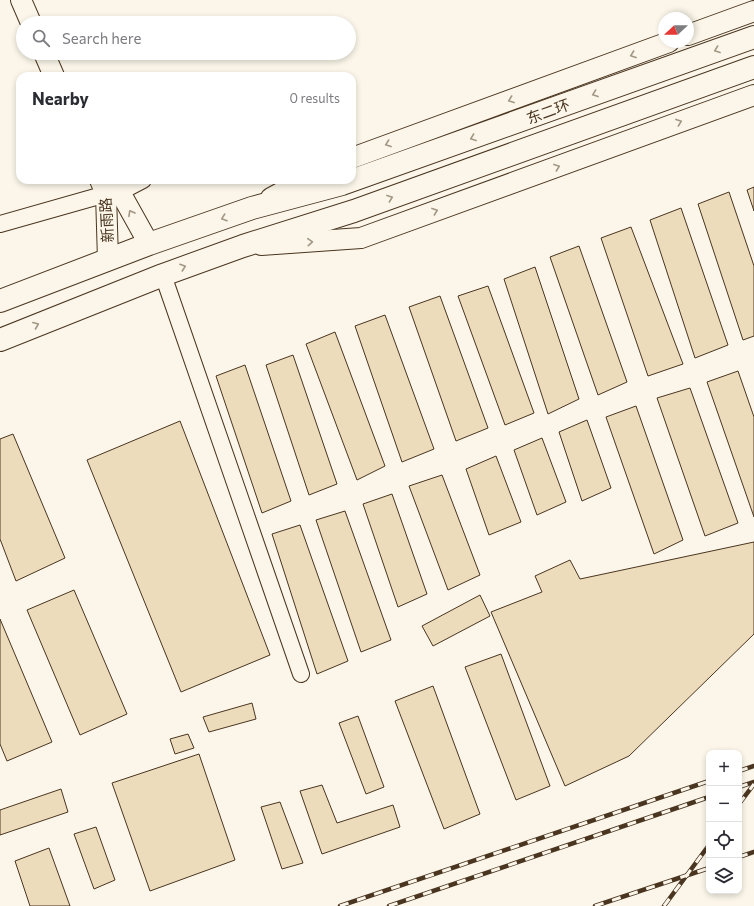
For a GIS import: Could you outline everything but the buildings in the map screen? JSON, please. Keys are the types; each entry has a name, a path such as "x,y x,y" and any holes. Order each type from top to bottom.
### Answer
{"highway":[{"name":"东二环","path":"356,179 754,37"},
{"name":"东二环","path":"0,340 163,274 243,246 354,211 754,67"},
{"name":"东二环","path":"102,262 252,208 342,184"},
{"path":"0,292 102,262"},
{"path":"0,301 102,262"}],"street":[{"path":"21,0 28,16"},
{"path":"35,0 42,16"},
{"path":"694,33 754,11"},
{"path":"356,157 658,46"},
{"path":"47,60 52,72"},
{"path":"62,60 67,72"},
{"path":"243,246 361,238 754,95"},
{"path":"0,224 110,186 121,184"},
{"path":"252,208 297,184"},
{"name":"新雨路","path":"110,186 149,244"},
{"name":"新雨路","path":"102,262 110,186"},
{"path":"163,274 302,674"}],"railway":[{"path":"742,770 754,766"},
{"path":"340,906 706,782"},
{"path":"742,786 754,782"},
{"path":"742,800 754,784"},
{"path":"389,906 706,798"},
{"path":"664,906 706,849"},
{"path":"742,856 754,852"},
{"path":"595,906 706,869"}]}
